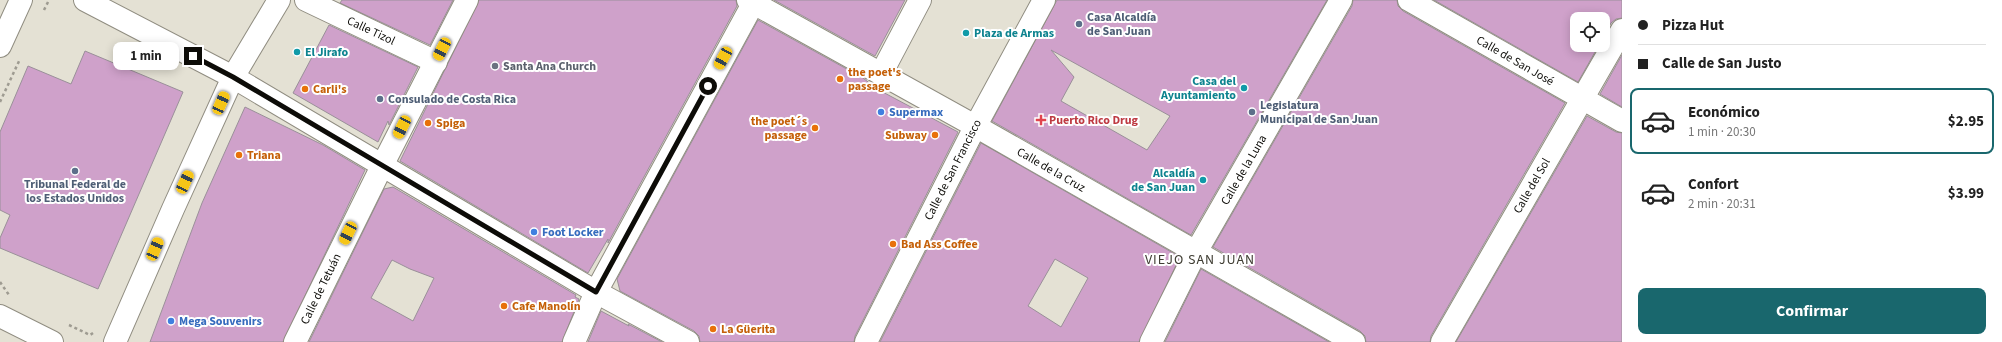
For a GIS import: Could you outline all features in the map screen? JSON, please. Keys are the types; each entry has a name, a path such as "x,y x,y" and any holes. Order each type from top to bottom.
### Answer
{"street":[{"path":"0,46 21,0"},
{"path":"85,0 233,77 596,292 688,342"},
{"path":"106,337 173,208 233,77 278,0"},
{"name":"Calle Tizol","path":"306,0 436,62"},
{"name":"Calle de Tetuán","path":"295,342 382,166 467,0"},
{"path":"881,74 920,0"},
{"name":"Calle de San Francisco","path":"866,342 975,127 1044,0"},
{"name":"Calle de la Luna","path":"1151,342 1196,252 1341,0"},
{"name":"Calle de San José","path":"1409,0 1622,121"},
{"path":"574,342 596,292 752,1"},
{"name":"Calle de la Cruz","path":"752,1 1354,342"},
{"name":"Calle del Sol","path":"1442,342 1622,30"},
{"path":"0,316 52,342"}],"path":[{"path":"0,282 12,298"},
{"path":"62,321 90,334 106,337"}],"building":[{"path":"342,0 453,0 430,45 340,3"},
{"path":"479,0 736,0 737,6 608,243 608,239 588,273 400,161"},
{"path":"774,0 905,0 875,56"},
{"path":"1057,0 1327,0 1191,235 992,121","holes":["1051,50 1170,116 1147,150 1061,101 1074,77"]},
{"path":"1353,0 1397,0 1398,6 1403,11 1565,103 1431,336 1430,342 1366,342 1365,336 1360,331 1213,247 1352,6"},
{"path":"1434,0 1622,0 1622,18 1616,19 1610,25 1610,12 1570,12 1570,52 1595,52 1578,82"},
{"path":"758,20 863,78 877,89 958,132 855,336 854,342 700,342 699,336 694,331 620,291 617,279"},
{"path":"329,25 418,67 389,125 388,121 378,142 293,93"},
{"name":"Tribunal Federal de los Estados Unidos","path":"85,51 183,92 98,289 0,248 0,238 10,215 0,210 0,132 28,66 71,84"},
{"path":"1622,55 1622,107 1600,94"},
{"path":"245,107 323,145 365,170 283,342 150,342 202,203"},
{"path":"1587,116 1616,132 1622,133 1622,342 1456,342"},
{"path":"981,143 1180,257 1139,342 880,342","holes":["1055,259 1088,278 1061,327 1028,306"]},
{"path":"393,187 576,295 575,297 579,299 562,342 309,342 384,189","holes":["392,260 434,278 413,321 371,298"]},
{"path":"1201,269 1329,342 1165,342"},
{"path":"601,311 629,326 628,324 662,342 588,342"}],"place":[{"name":"Casa Alcaldía de San Juan","path":"1079,24"},
{"name":"Plaza de Armas","path":"966,33"},
{"name":"El Jirafo","path":"297,52"},
{"name":"Santa Ana Church","path":"495,66"},
{"name":"the poet's passage","path":"840,79"},
{"name":"Casa del Ayuntamiento","path":"1244,88"},
{"name":"Carli's","path":"305,89"},
{"name":"Consulado de Costa Rica","path":"380,99"},
{"name":"Supermax","path":"881,112"},
{"name":"Legislatura Municipal de San Juan","path":"1252,112"},
{"name":"Puerto Rico Drug","path":"1041,120"},
{"name":"Spiga","path":"428,123"},
{"name":"the poet´s passage","path":"815,128"},
{"name":"Subway","path":"935,135"},
{"name":"Triana","path":"239,155"},
{"name":"Tribunal Federal de los Estados Unidos","path":"75,171"},
{"name":"Alcaldía de San Juan","path":"1203,180"},
{"name":"Foot Locker","path":"534,232"},
{"name":"Bad Ass Coffee","path":"893,244"},
{"name":"Cafe Manolín","path":"504,306"},
{"name":"Mega Souvenirs","path":"171,321"},
{"name":"La Güerita","path":"713,329"}],"district":[{"name":"VIEJO SAN JUAN","path":"1200,260"}],"route":[{"path":"193,56 233,77 596,292 708,86"}]}
